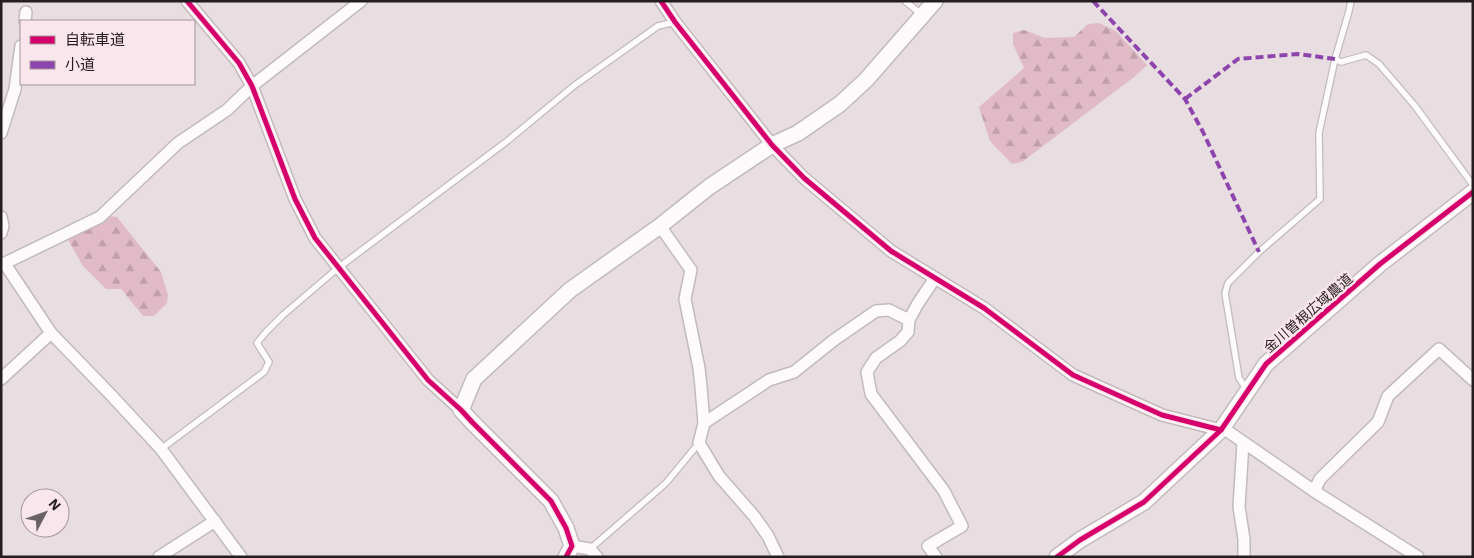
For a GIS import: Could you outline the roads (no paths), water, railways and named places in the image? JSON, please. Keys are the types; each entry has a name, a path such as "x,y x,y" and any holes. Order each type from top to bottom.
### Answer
{"street":[{"path":"187,1 238,63 252,86 295,199 315,238 428,380 461,410 551,501 566,528 569,552 593,553"},
{"path":"241,557 161,449 51,333 3,264 100,217 178,143 227,110 252,86 361,1"},
{"path":"661,1 675,22 772,145 804,178 891,252 984,308 1073,375 1162,415 1222,429 1314,491 1418,557"},
{"path":"461,410 474,379 570,290 660,226 709,187 772,145 798,133 840,104 866,80 936,1"},
{"path":"1,133 15,89 20,53"},
{"name":"金川曽根広域農道","path":"1057,557 1080,540 1144,502 1222,429 1266,364 1380,264 1471,194"},
{"path":"1,217 3,226 1,233"},
{"path":"660,226 692,270 685,299 699,368 704,423 699,444 720,476 754,516 768,536 778,557"},
{"path":"934,278 909,320 908,332 900,341 876,358 867,372 871,394 944,491 962,526 928,546 936,557"},
{"path":"704,423 769,380 794,372 834,340 876,312 889,310 909,320"},
{"path":"1,379 51,333"},
{"path":"1314,491 1320,479 1378,422 1388,396 1439,349 1473,380"},
{"path":"1243,443 1239,507 1244,539 1244,557"},
{"path":"159,557 215,521"}],"lane":[{"path":"906,1 923,15"},
{"path":"1248,390 1239,378 1224,293 1228,283 1253,258 1320,199 1319,133 1335,59 1349,12 1350,1"},
{"path":"161,449 264,372 269,362 257,344 283,315 338,268 506,142 575,85 658,26 675,22"},
{"path":"1335,59 1341,62 1366,55 1379,64 1415,106 1471,194"},
{"path":"593,553 666,483 699,444"}]}
